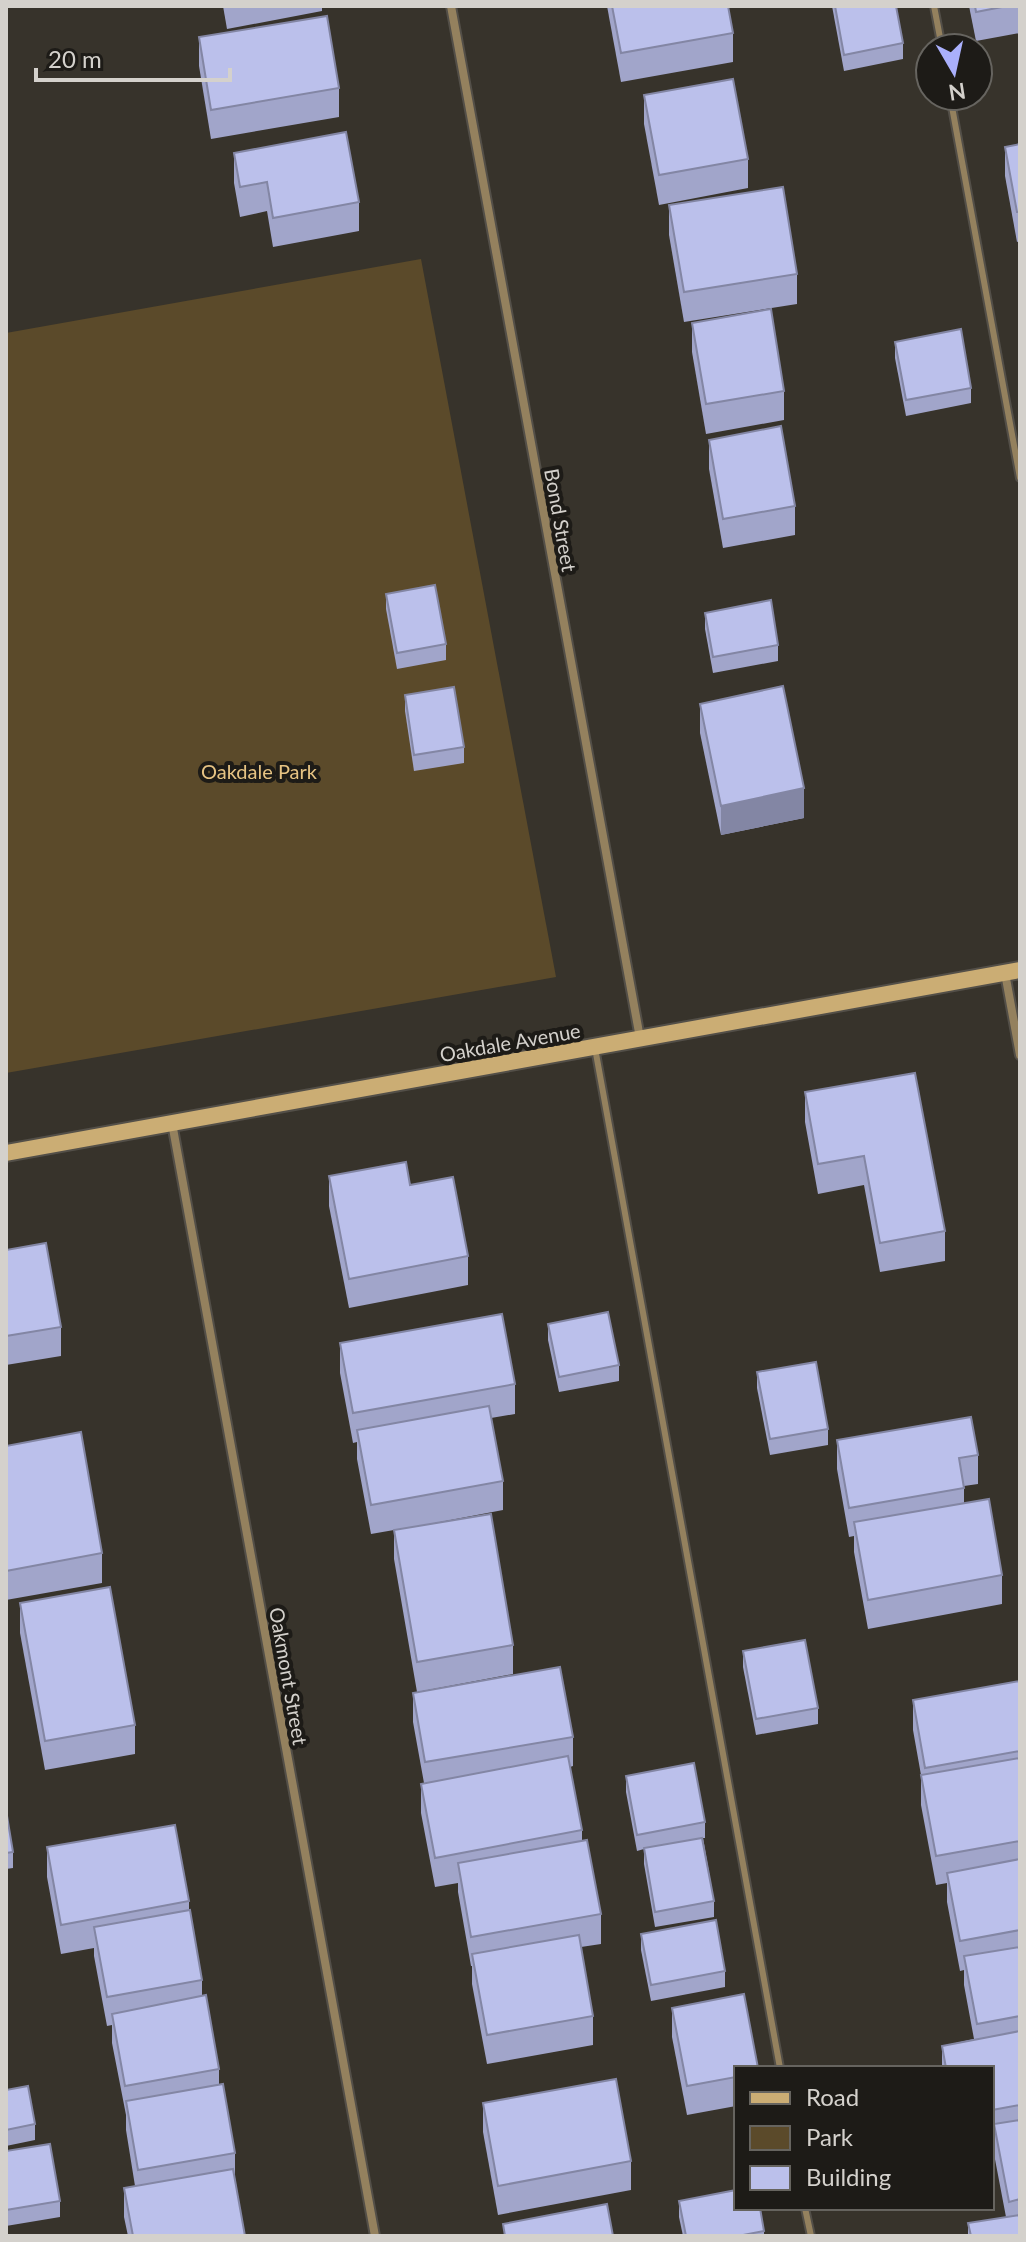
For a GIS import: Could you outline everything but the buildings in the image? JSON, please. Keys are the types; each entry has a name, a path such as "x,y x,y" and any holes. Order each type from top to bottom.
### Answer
{"street":[{"name":"Bond Street","path":"451,6 640,1039"},
{"name":"Oakdale Avenue","path":"6,1153 1013,971"},
{"path":"1013,971 1020,1055"},
{"name":"Oakmont Street","path":"172,1123 375,2236"}],"lane":[{"path":"934,6 939,32"},
{"path":"953,112 1020,478"},
{"path":"595,1047 780,2066"},
{"path":"805,2210 811,2236"}],"green space":[{"name":"Oakdale Park","path":"421,259 556,977 6,1073 6,333"}]}
